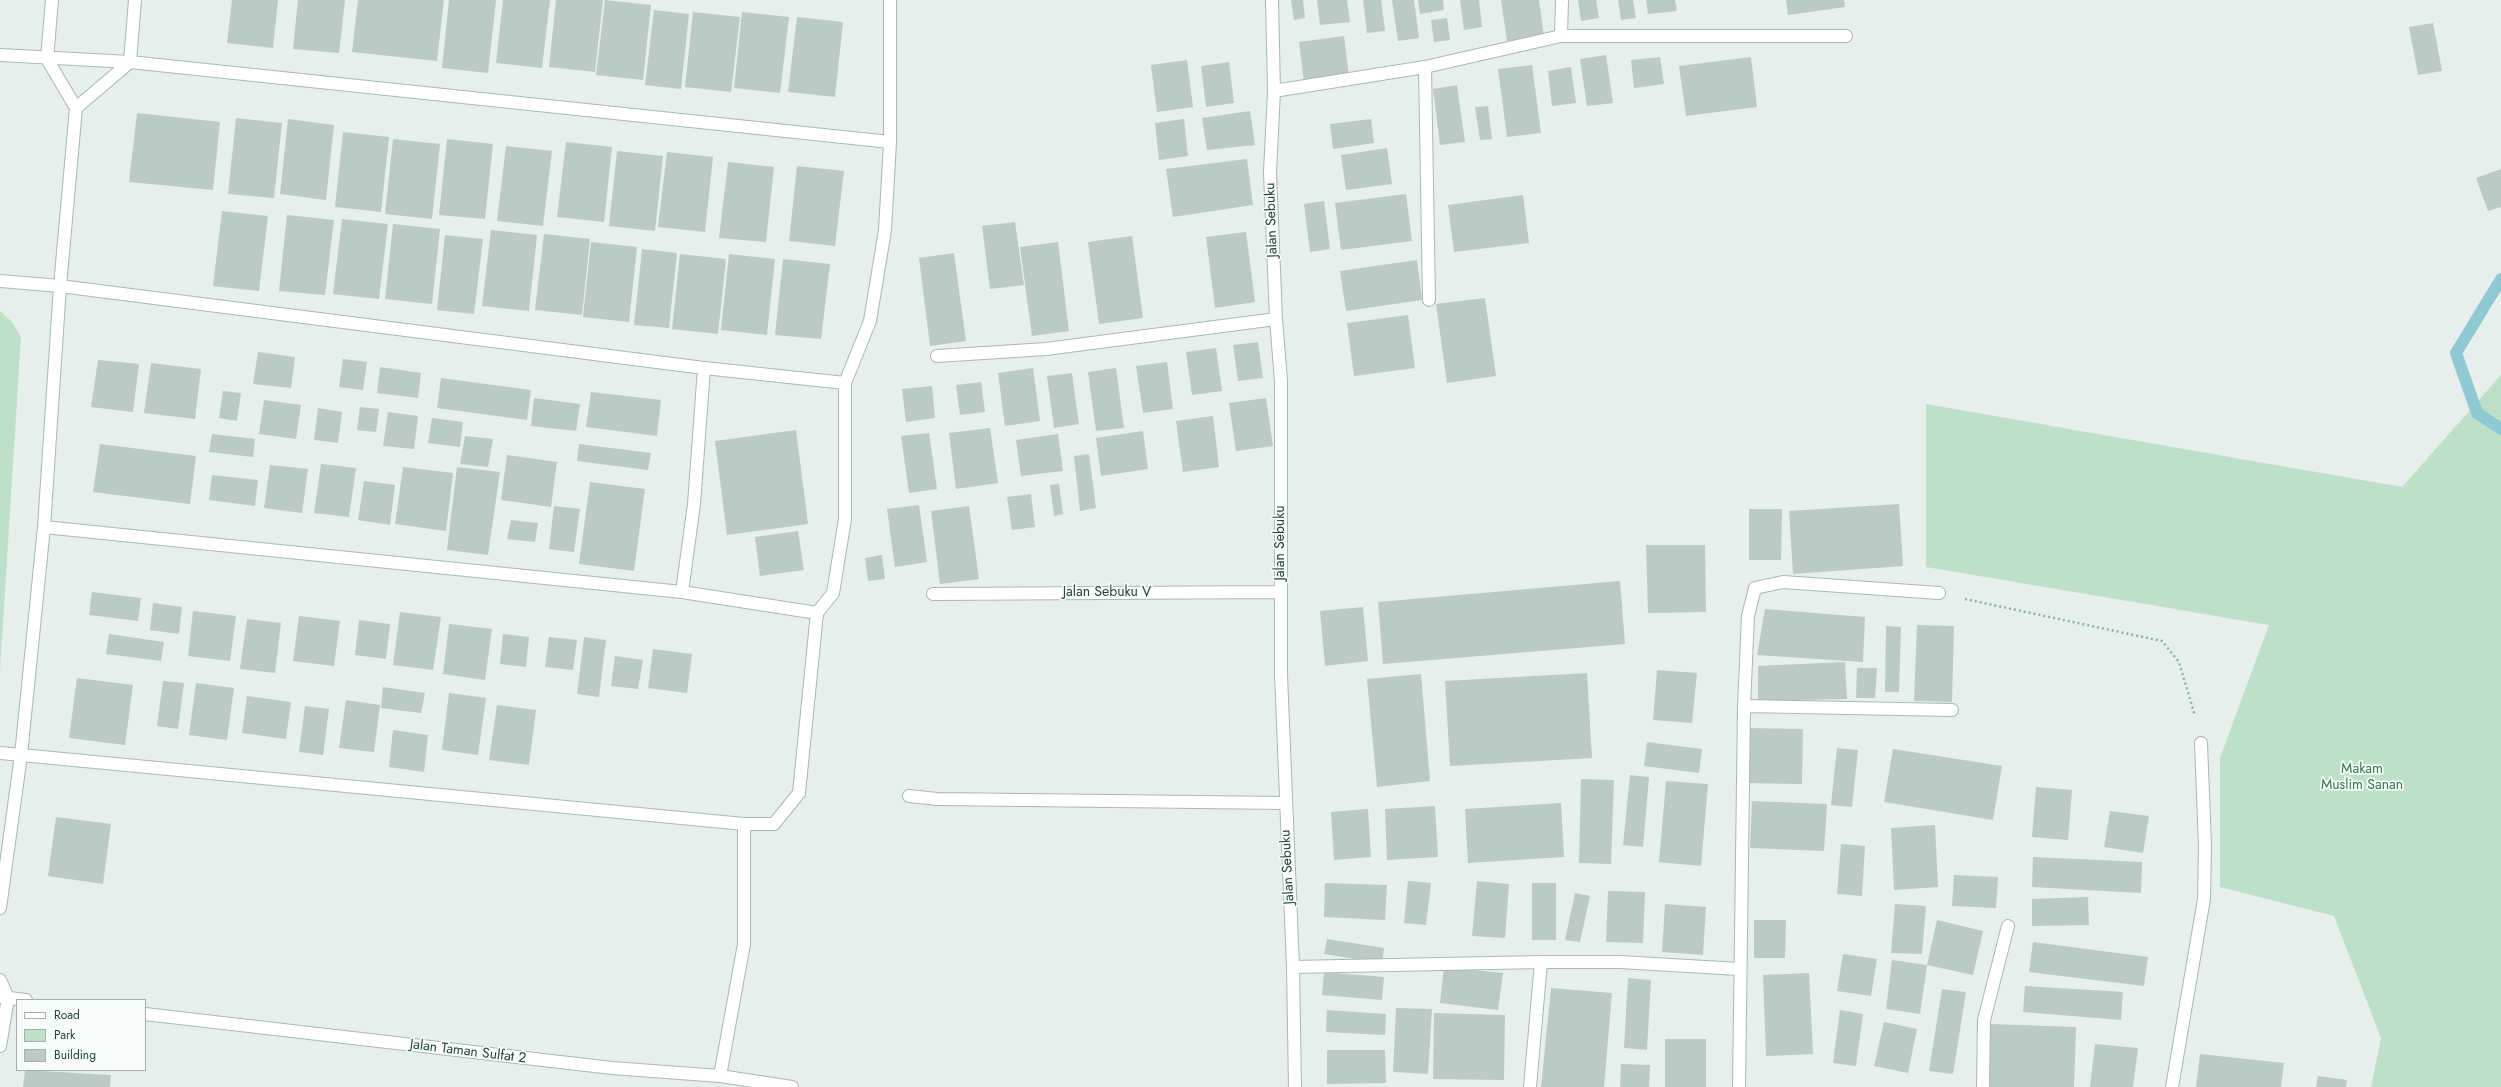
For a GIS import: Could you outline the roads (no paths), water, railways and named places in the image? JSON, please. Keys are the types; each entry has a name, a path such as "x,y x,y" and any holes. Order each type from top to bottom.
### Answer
{"street":[{"path":"0,908 21,755 44,527 60,286 76,108 47,59 52,0"},
{"path":"76,108 130,62 135,0"},
{"path":"0,753 744,824 774,824 799,793 817,613 833,593 845,519 845,383 870,321 885,230 890,142 890,0"},
{"name":"Jalan Sebuku","path":"1272,0 1274,91 1270,172 1276,319 1281,382 1281,592 1285,803 1293,967 1295,1087"},
{"path":"1561,36 1562,0"},
{"path":"1274,91 1425,67 1561,36 1846,36"},
{"path":"0,55 47,59 130,62 890,142"},
{"path":"1425,67 1429,300"},
{"path":"0,281 60,286 704,368 845,383"},
{"path":"937,356 1046,349 1276,319"},
{"path":"682,592 694,504 704,368"},
{"path":"44,527 682,592 817,613"},
{"path":"1739,1087 1744,706 1748,616 1756,588 1783,582 1939,593"},
{"name":"Jalan Sebuku V","path":"933,594 1281,592"},
{"path":"1744,706 1952,710"},
{"path":"2172,1087 2204,899 2205,846 2201,743"},
{"path":"909,796 937,799 1285,803"},
{"path":"720,1076 744,944 744,824"},
{"path":"1983,1087 1984,1020 2008,926"},
{"path":"1293,967 1541,962 1620,962 1740,969"},
{"path":"1530,1087 1541,962"},
{"path":"0,980 4,998 0,1046"},
{"path":"4,998 16,999"},
{"name":"Jalan Taman Sulfat 2","path":"146,1014 582,1065 720,1076 792,1087"}],"waterway":[{"path":"2501,279 2456,353 2477,413 2501,429"}],"park label":[{"name":"Makam Muslim Sanan","path":"2362,778"}]}
